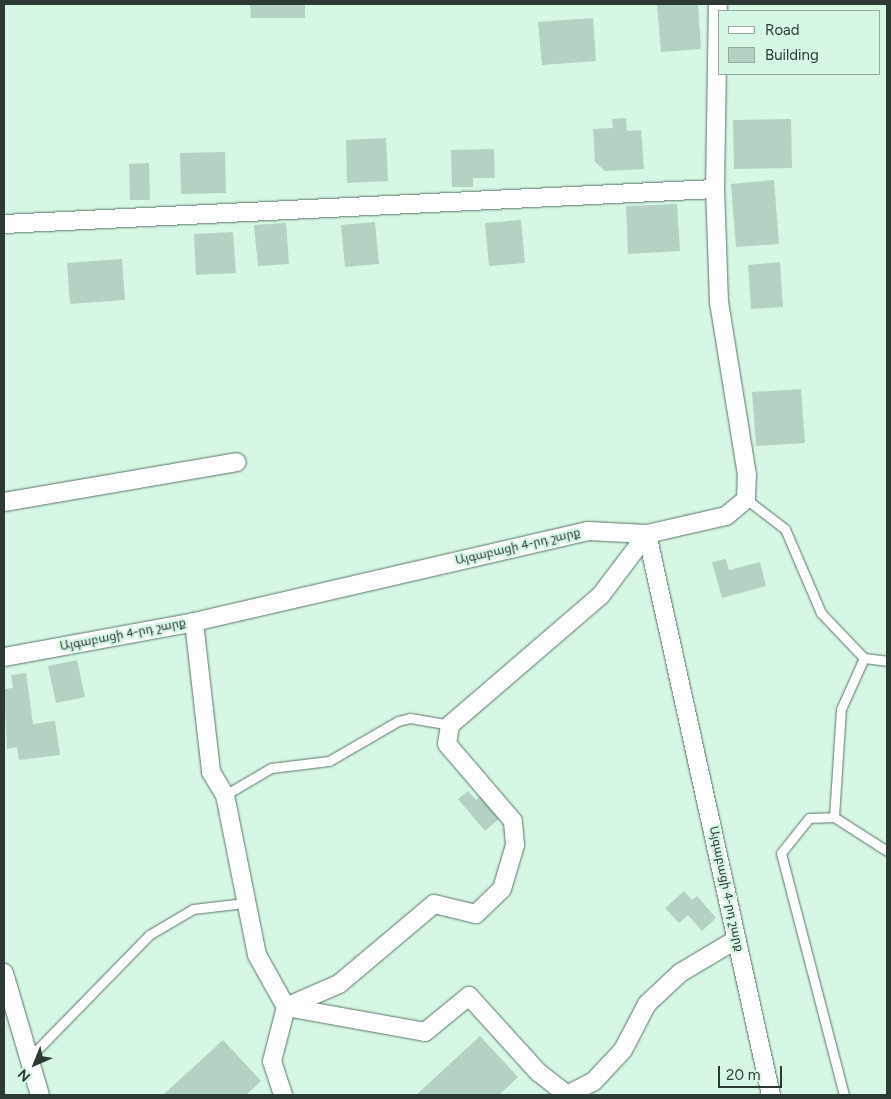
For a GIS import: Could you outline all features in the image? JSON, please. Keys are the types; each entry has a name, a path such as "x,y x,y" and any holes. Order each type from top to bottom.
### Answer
{"street":[{"path":"286,1007 338,984 434,904 476,914 502,888 515,845 514,820 446,744 450,726 601,595 648,534 726,516 746,499 747,475 719,302 715,189 718,4"},
{"path":"4,224 715,189"},
{"path":"4,502 237,462"},
{"name":"Այգաբացի 4-րդ շարք","path":"4,657 194,622 588,531 648,534 771,1095"},
{"path":"194,622 211,772 226,795 245,903 257,955 286,1007 272,1061 283,1095"},
{"path":"286,1007 425,1032 468,996 538,1072 567,1095 594,1081 611,1063 647,1004 680,973 737,939"},
{"path":"4,974 31,1056 40,1095"}],"lane":[{"path":"746,499 785,528 821,613 864,658 887,661"},
{"path":"834,817 841,709 864,658"},
{"path":"226,795 271,768 329,761 398,721 410,718 450,726"},
{"path":"844,1095 781,854 809,818 834,817 887,851"},
{"path":"31,1056 149,935 193,909 245,903"}],"building":[{"path":"250,4 305,4 305,18 251,18"},
{"path":"657,4 698,4 701,49 661,52"},
{"path":"593,18 596,61 542,65 538,22"},
{"path":"626,118 627,131 641,130 644,169 605,171 595,162 593,129 613,128 612,119"},
{"path":"791,119 792,168 734,169 733,120"},
{"path":"386,138 388,181 347,183 346,140"},
{"path":"494,149 495,178 473,178 473,187 452,187 451,150"},
{"path":"225,152 226,193 181,194 180,153"},
{"path":"149,163 150,200 130,200 129,164"},
{"path":"774,180 779,244 736,247 731,184"},
{"path":"677,204 680,251 628,254 626,206"},
{"path":"521,220 525,263 489,266 485,223"},
{"path":"375,222 379,264 345,267 341,225"},
{"path":"286,223 289,264 258,266 254,225"},
{"path":"233,232 236,273 196,275 194,234"},
{"path":"122,259 125,300 70,304 67,263"},
{"path":"780,262 783,307 751,309 748,265"},
{"path":"801,389 805,443 756,446 752,392"},
{"path":"726,559 729,570 760,562 766,586 722,598 712,562"},
{"path":"77,660 85,697 56,703 48,666"},
{"path":"26,673 33,724 55,721 60,755 19,760 17,747 7,749 4,689 13,688 11,675"},
{"path":"468,791 476,800 481,796 500,818 485,831 458,799"},
{"path":"684,891 692,900 697,896 716,918 702,931 688,915 679,923 665,908"},
{"path":"480,1036 518,1077 499,1095 416,1095"},
{"path":"223,1040 261,1081 246,1095 163,1095"}]}
